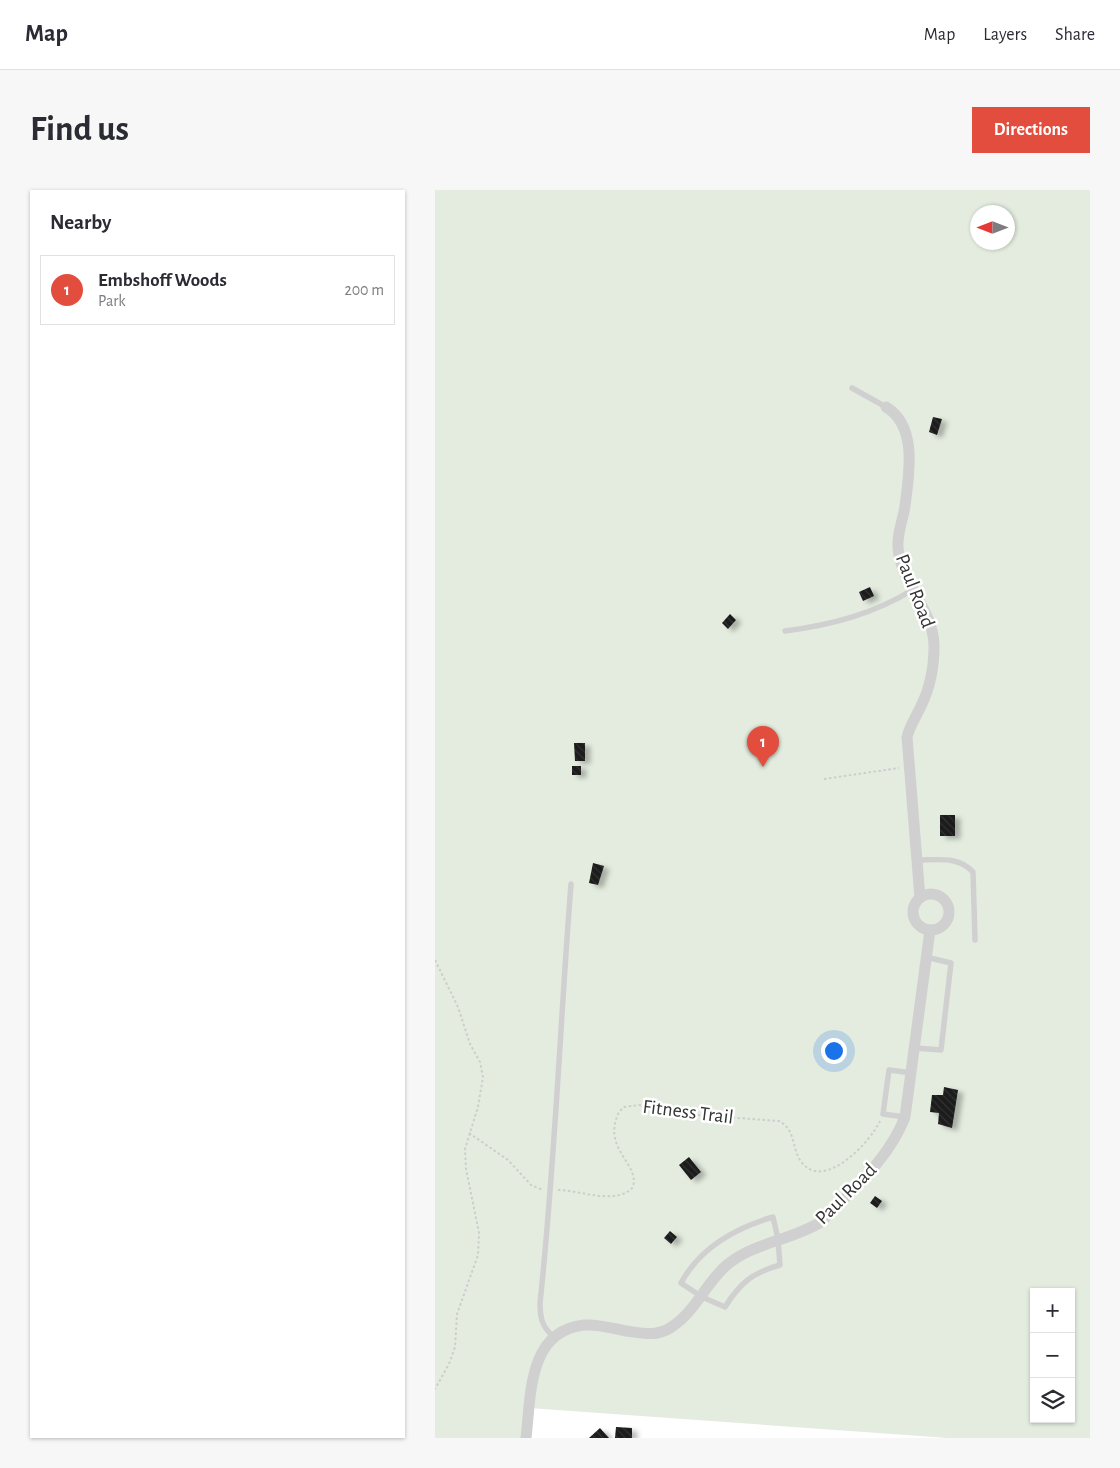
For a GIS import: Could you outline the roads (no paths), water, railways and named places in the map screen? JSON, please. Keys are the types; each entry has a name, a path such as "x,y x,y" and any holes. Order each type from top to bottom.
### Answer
{"street":[{"name":"Paul Road","path":"554,1337 584,1325 599,1325 655,1334 669,1328 688,1314 728,1265 746,1252 811,1228 821,1222 887,1153 905,1117 930,930 919,925 914,917 915,905 920,898 919,860 907,737 909,726 928,687 934,645 930,626 899,558 898,537 905,506 909,448 901,423 892,410 886,407"},
{"path":"920,898 937,895 949,907 945,924 941,928 930,930"},
{"path":"526,1438 534,1374 538,1358 554,1337"}],"lane":[{"path":"852,388 886,407"},
{"path":"785,631 831,624 868,613 914,589"},
{"path":"919,860 957,861 966,864 973,872 975,940"},
{"path":"554,1337 545,1330 541,1319 557,1112 560,1022 571,884"},
{"path":"915,1048 941,1050 951,963 926,957"},
{"path":"905,1117 884,1114 889,1070 912,1072"},
{"path":"773,1217 778,1239 780,1265 769,1268 741,1284 725,1308 702,1297 681,1283 689,1268 712,1246 740,1229 773,1217"}],"place":[{"name":"Embshoff Woods","path":"763,767"}]}
